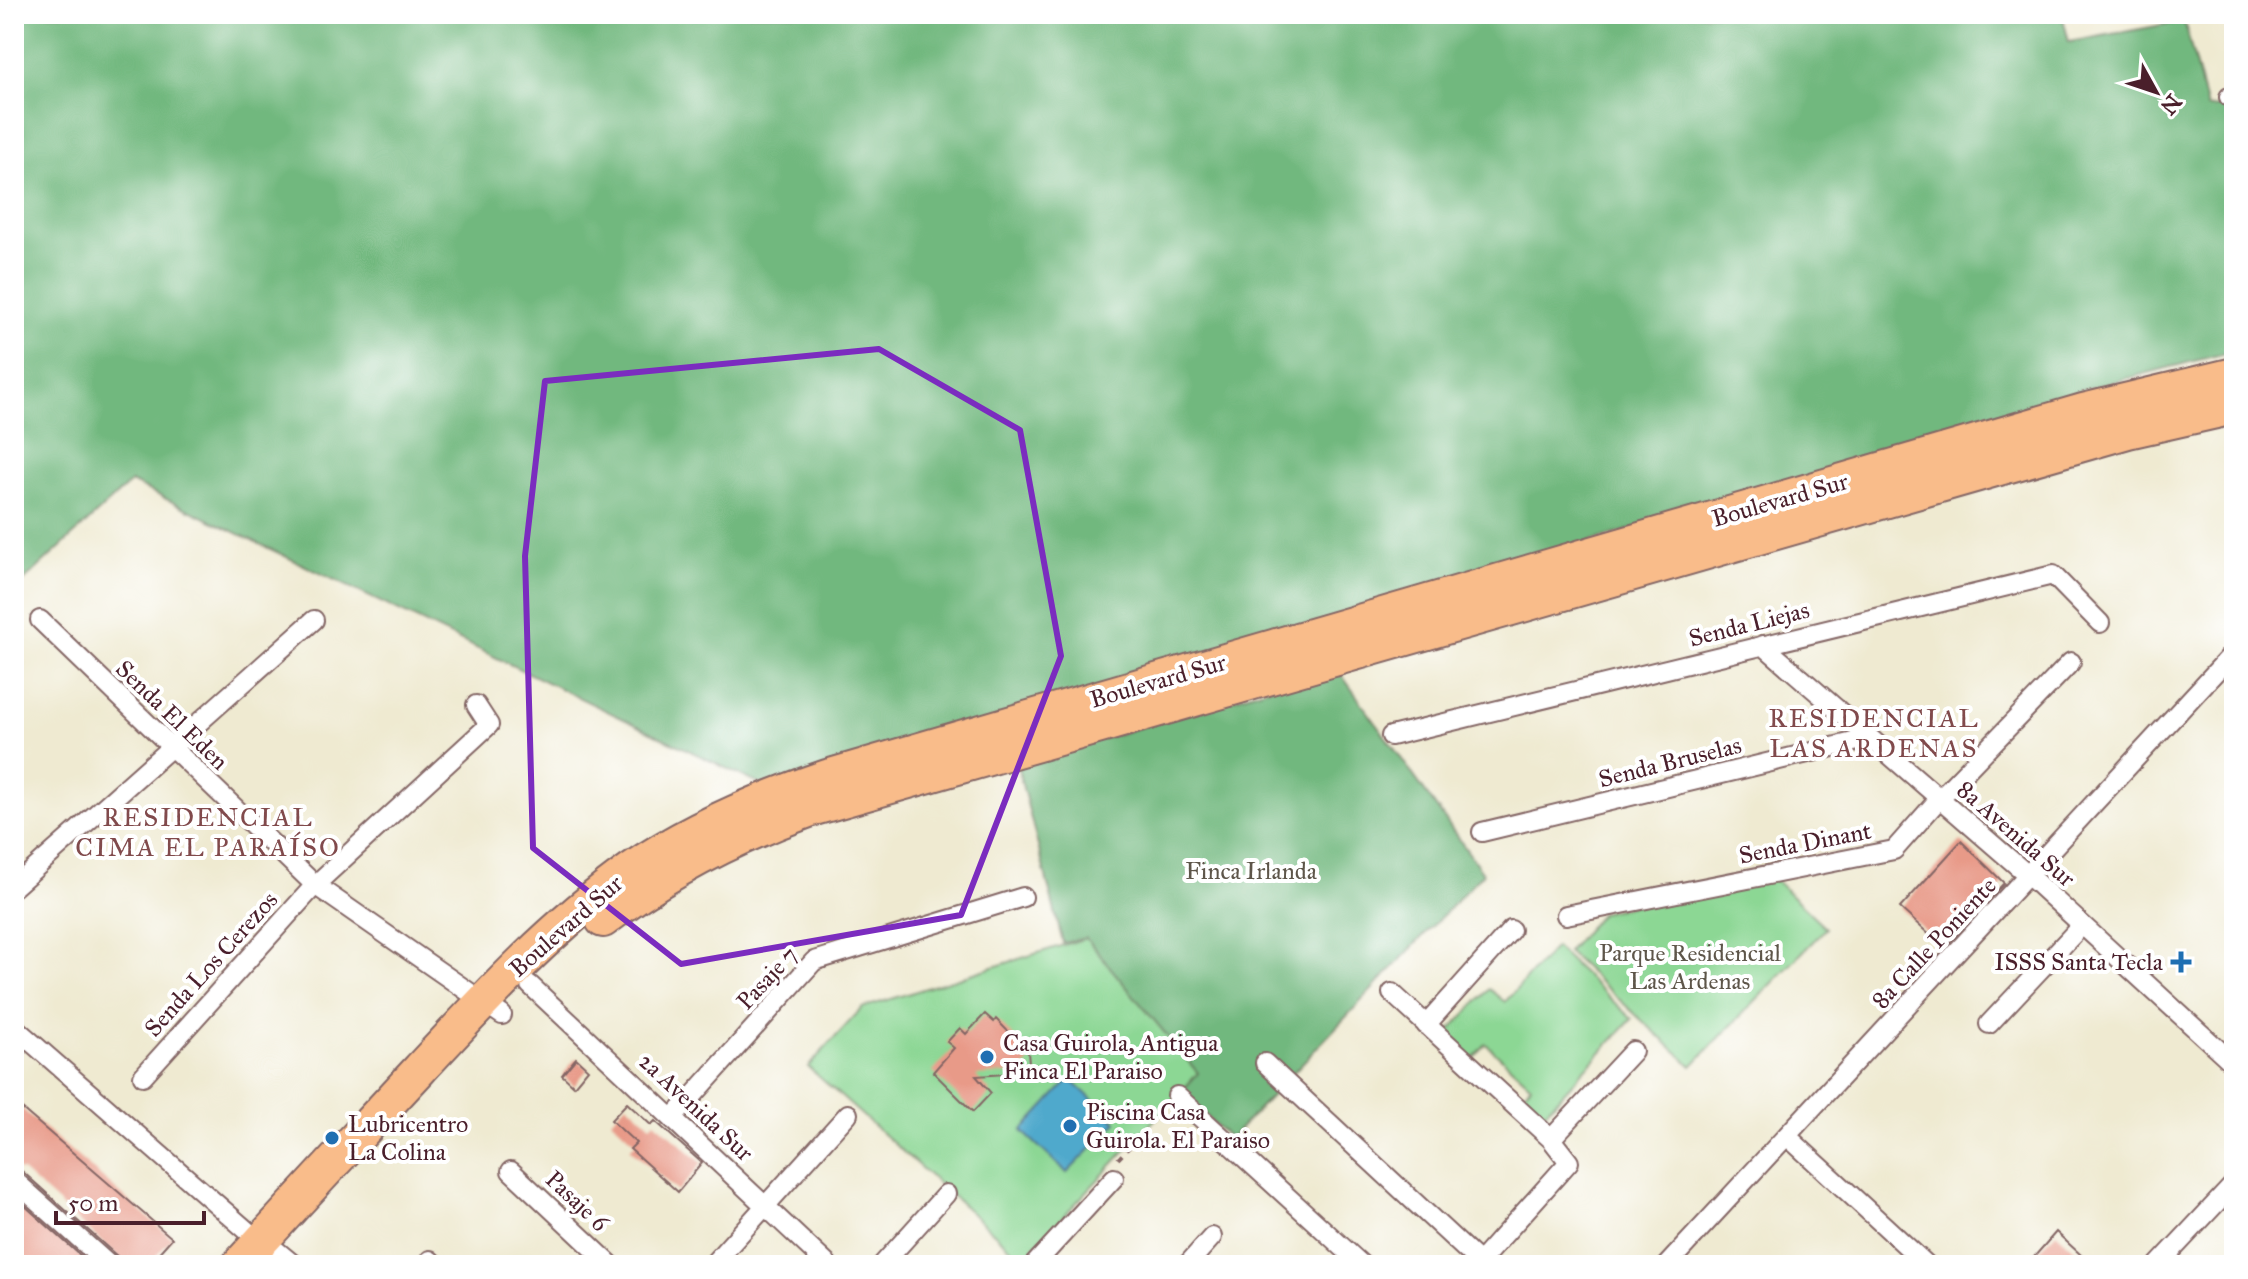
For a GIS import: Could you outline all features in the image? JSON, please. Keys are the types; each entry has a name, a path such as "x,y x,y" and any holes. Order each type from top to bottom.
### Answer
{"highway":[{"name":"Boulevard Sur","path":"267,1258 492,1008 547,937 632,870 709,825 782,792 2052,420 2234,375"},
{"name":"Boulevard Sur","path":"492,1008 530,985 583,935 659,880 723,844 811,809 2128,431 2234,407"}],"street":[{"name":"Senda Liejas","path":"1391,736 2053,575 2100,623"},
{"name":"Senda El Eden","path":"40,620 169,748 315,885 492,1008"},
{"path":"14,887 314,620"},
{"name":"8a Avenida Sur","path":"1763,645 2029,876 2234,1064"},
{"name":"8a Calle Poniente","path":"1667,1265 2234,652"},
{"name":"Senda Dinant","path":"1566,915 1894,850 2071,662"},
{"name":"Senda Los Cerezos","path":"143,1076 315,885 489,725 476,705"},
{"name":"Senda Bruselas","path":"1482,832 1870,738"},
{"name":"Pasaje 7","path":"673,1118 814,961 1023,897"},
{"path":"1989,1024 2082,925"},
{"path":"1426,1025 1511,930"},
{"name":"2a Avenida Sur","path":"530,985 768,1205 828,1265"},
{"path":"1265,1063 1478,1264 1566,1169 1569,1162 1567,1155 1392,993"},
{"path":"14,1027 267,1258"},
{"path":"1551,1139 1633,1051"},
{"path":"1177,1096 1362,1265"},
{"path":"712,1265 848,1114"},
{"path":"1788,1137 1927,1265"},
{"name":"Pasaje 6","path":"511,1171 611,1265"},
{"path":"1034,1265 1114,1178"},
{"path":"14,1180 109,1265"},
{"path":"2158,1265 2234,1184"},
{"path":"882,1265 946,1194"},
{"path":"1187,1265 1212,1237"}],"highlighted area":[{"path":"879,349 1020,430 1061,656 961,915 681,964 533,848 525,556 545,381"}],"green space":[{"path":"14,14 2062,14 2069,42 2184,21 2207,108 2234,106 2234,132 2230,136 2234,139 2234,351 2085,389 1959,432 765,787 131,482 14,590"},
{"name":"Finca Irlanda","path":"1336,667 1483,873 1230,1139 1181,1092 1198,1073 1086,938 1063,943 1017,765"},
{"name":"Parque Residencial Las Ardenas","path":"1768,873 1826,928 1692,1066 1567,952 1601,913"},
{"name":"Casa Guirola, Antigua Finca El Paraiso","path":"1086,938 1199,1073 1023,1259 808,1067 862,1008"},
{"path":"1555,947 1632,1019 1536,1122 1515,1102 1531,1085 1486,1044 1470,1061 1445,1036 1489,989 1505,1002"}],"water":[{"name":"Piscina Casa Guirola. El Paraiso","path":"1070,1079 1117,1122 1067,1173 1022,1131"}],"building":[{"path":"1961,841 2004,883 1944,948 1900,908"},
{"name":"Casa Guirola, Antigua Finca El Paraiso","path":"985,1014 994,1022 996,1019 1028,1052 1029,1063 1019,1073 976,1076 991,1093 973,1112 933,1072 954,1048 947,1042 960,1028 966,1034"},
{"path":"576,1058 588,1069 574,1086 562,1075"},
{"path":"14,1102 172,1238 148,1265 121,1265 117,1256 22,1171 14,1168"},
{"path":"627,1103 651,1125 655,1121 702,1163 678,1192 630,1149 636,1143 611,1120"},
{"path":"14,1196 91,1265 14,1265"},
{"path":"2056,1232 2092,1265 2027,1265"}],"place":[{"name":"ISSS Santa Tecla","path":"2181,962"},
{"name":"Casa Guirola, Antigua Finca El Paraiso","path":"987,1057"},
{"name":"Piscina Casa Guirola. El Paraiso","path":"1070,1126"},
{"name":"Lubricentro La Colina","path":"332,1138"}],"district":[{"name":"RESIDENCIAL LAS ARDENAS","path":"1874,733"},
{"name":"RESIDENCIAL CIMA EL PARAÍSO","path":"208,832"}]}
